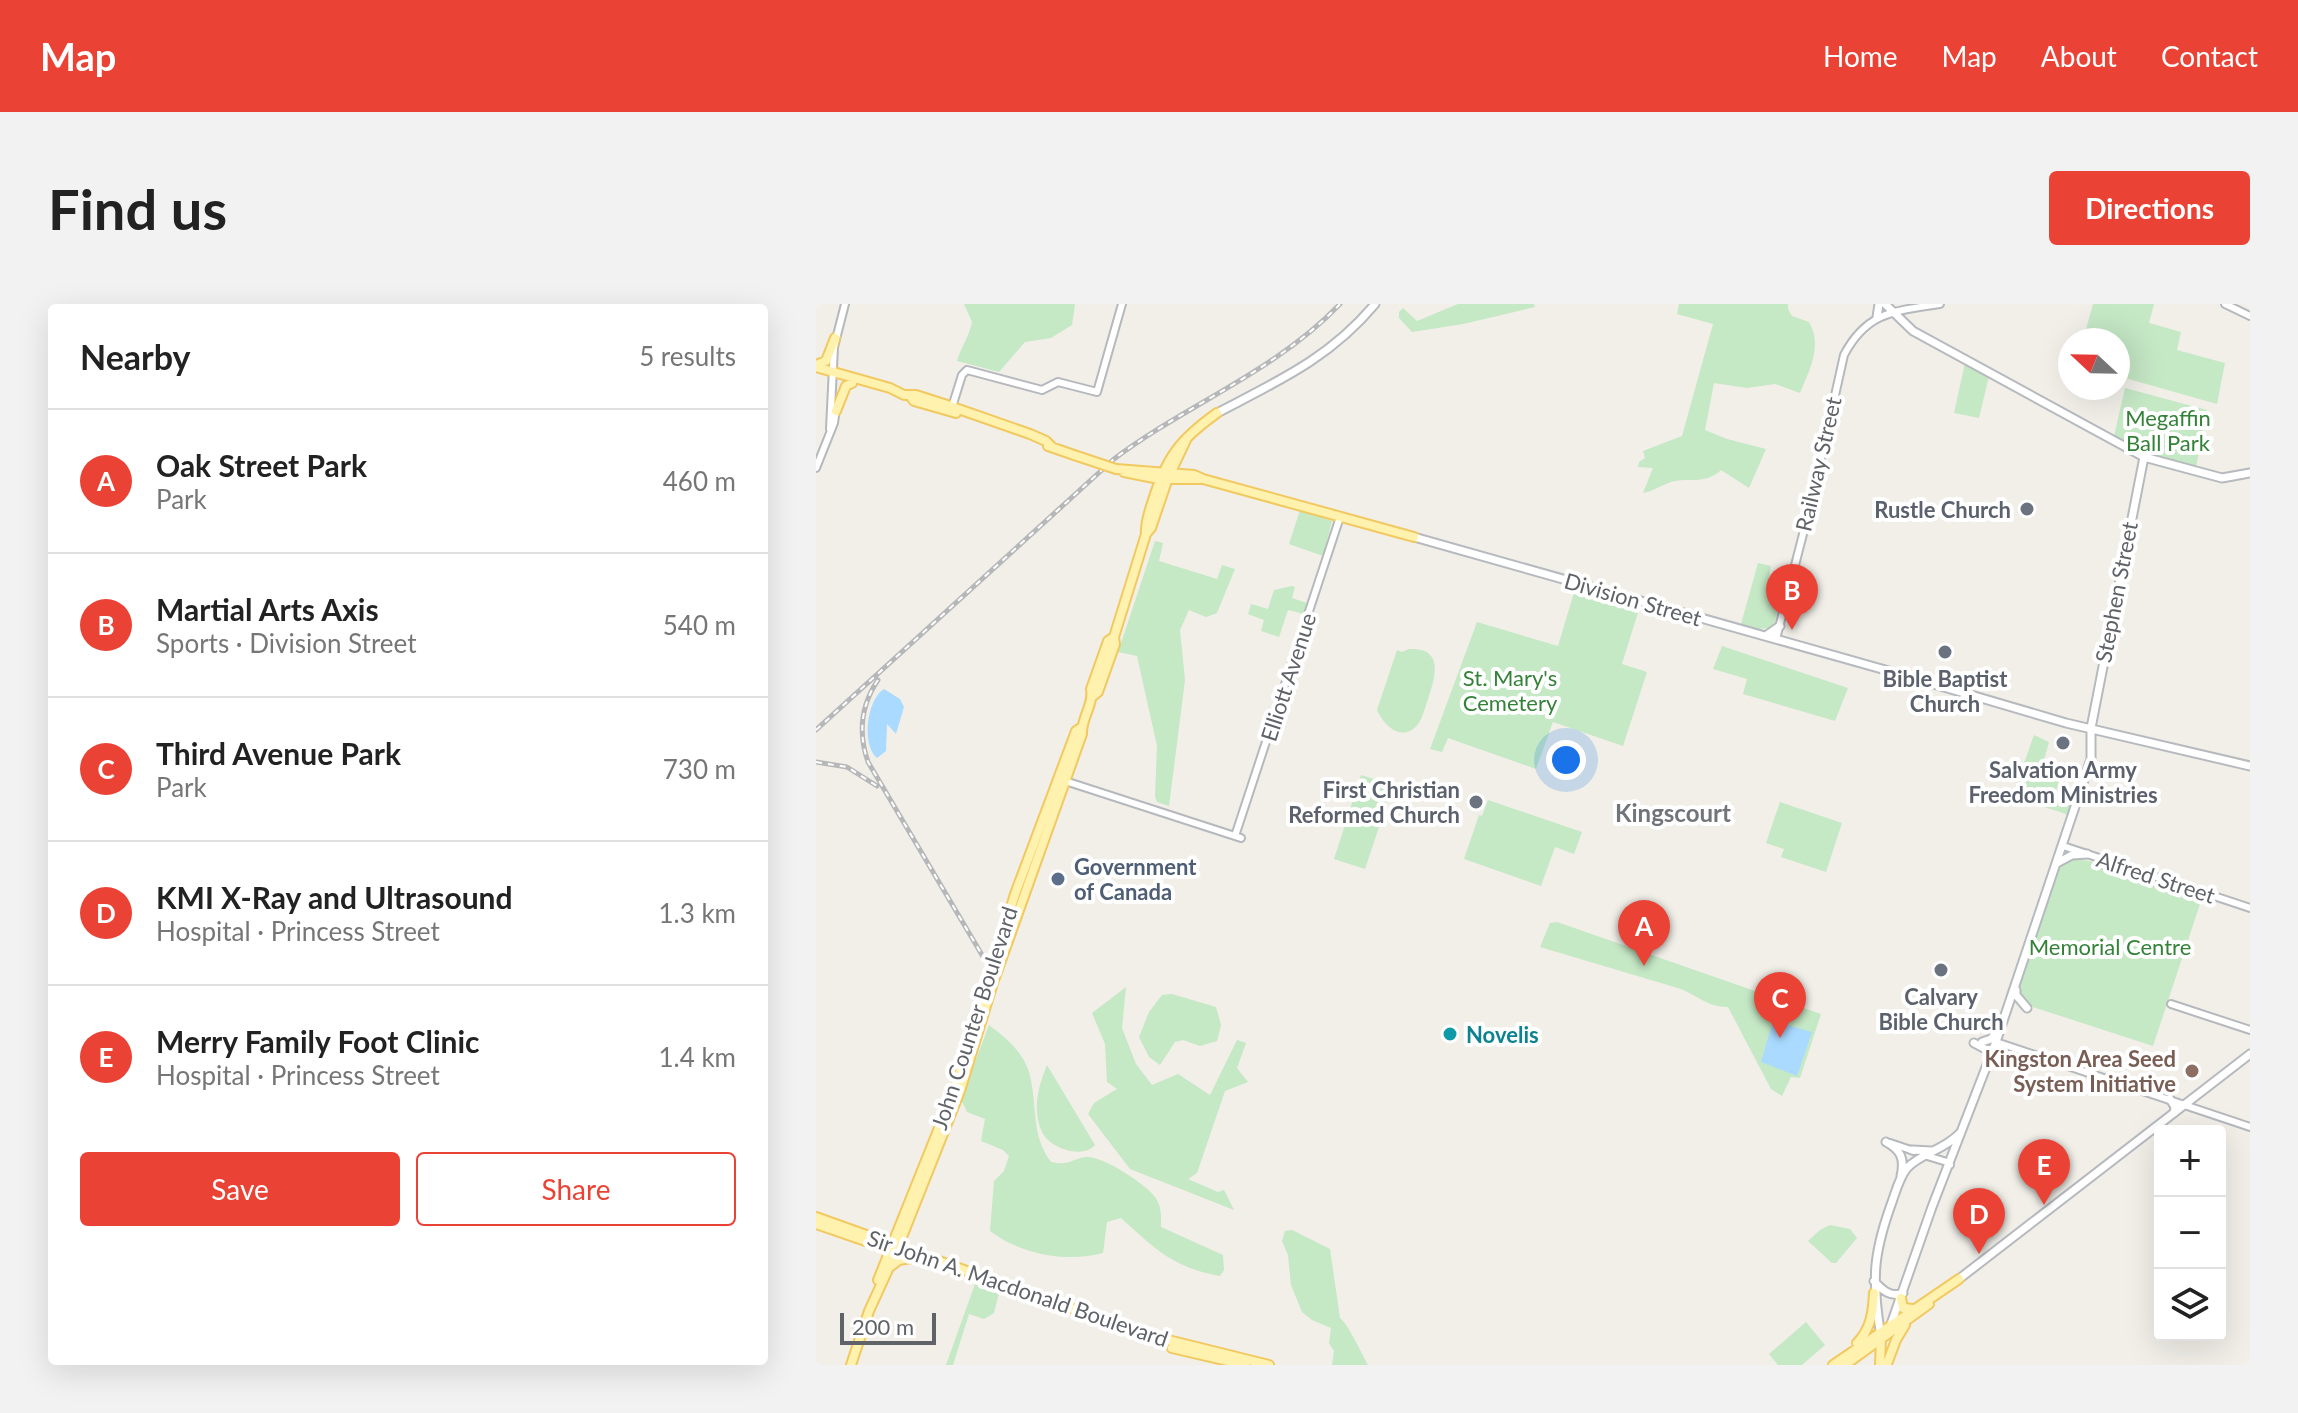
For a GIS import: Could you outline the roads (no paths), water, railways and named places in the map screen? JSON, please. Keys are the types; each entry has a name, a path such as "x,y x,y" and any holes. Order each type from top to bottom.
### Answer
{"main road":[{"path":"1217,413 1315,361 1344,337 1375,304"},
{"path":"1877,317 1879,304"},
{"path":"1885,304 1913,331 2144,457 2222,478 2250,473"},
{"path":"816,368 826,361 835,338"},
{"name":"Division Street","path":"816,368 890,388 893,392"},
{"name":"Division Street","path":"834,374 852,383 952,409 1135,476 1194,475 2063,721 2250,766"},
{"path":"836,411 846,386 852,383"},
{"name":"John Counter Boulevard","path":"869,1311 868,1305 960,1091 1076,731 1082,727 1092,697 1098,692 1115,644 1114,637 1146,534 1151,528 1165,475 1187,438 1217,413"},
{"name":"Stephen Street","path":"2091,759 2091,728 2144,457"},
{"path":"1764,635 1771,634 1780,626"},
{"name":"Division Street","path":"2063,721 2091,728"},
{"path":"2077,726 2092,748"},
{"path":"1838,1364 1864,1351 1885,1332 1902,1295 1996,1042 2100,733 2104,731"},
{"name":"John Counter Boulevard","path":"848,1365 889,1267 904,1215 955,1088 1015,894 1062,780"},
{"path":"2057,863 2072,855 2087,854"},
{"path":"2015,986 2016,995 2027,1008"},
{"path":"1990,1058 1989,1051 1978,1042 1992,1038 2001,1024"},
{"path":"1838,1364 1959,1279 2250,1054"},
{"path":"2170,1099 2175,1107 2174,1113"},
{"path":"1900,1181 1909,1167 1942,1149 1964,1130"},
{"path":"1838,1364 1868,1330 1873,1312 1873,1279 1881,1234 1900,1181 1903,1157 1886,1142"},
{"path":"1912,1150 1942,1149"},
{"path":"873,1238 888,1236 904,1215"},
{"name":"Sir John A. Macdonald Boulevard","path":"816,1217 873,1238 911,1258 1144,1339 1245,1365"},
{"name":"Sir John A. Macdonald Boulevard","path":"816,1224 1140,1333 1269,1365"},
{"path":"889,1267 899,1260 911,1258"},
{"path":"1873,1279 1885,1292 1902,1295"},
{"path":"1874,1293 1885,1332 1884,1363"},
{"path":"1902,1295 1903,1308 1914,1312"},
{"path":"1884,1363 1914,1312"},
{"path":"1864,1351 1874,1352 1884,1363"}],"street":[{"path":"830,429 835,338 845,304"},
{"path":"952,409 962,375 967,370 1042,390 1058,382 1097,392 1122,304"},
{"name":"Railway Street","path":"1776,639 1844,355 1856,337 1877,317 1892,311 1940,304"},
{"path":"2225,304 2250,316"},
{"path":"816,468 834,423 837,383 834,374"},
{"name":"Elliott Avenue","path":"1211,828 1238,837 1241,818 1340,517"},
{"path":"1062,780 1211,828 1226,828 1241,818"},
{"name":"Alfred Street","path":"2063,846 2250,908"},
{"path":"2171,1004 2250,1030"},
{"path":"1996,1042 2250,1127"},
{"path":"1886,1142 1950,1165"}],"water":[{"path":"884,689 900,699 904,707 896,734 887,724 886,751 877,758 869,743 868,722 873,702"},
{"path":"1773,1021 1812,1032 1797,1076 1761,1062"}],"railway":[{"path":"816,730 1114,459 1288,349 1340,304"},
{"path":"878,680 868,699 863,720 868,762 985,960"},
{"path":"816,762 847,767 877,786"}],"place":[{"name":"Rustle Church","path":"2027,509"},
{"name":"Martial Arts Axis","path":"1792,630"},
{"name":"Bible Baptist Church","path":"1945,652"},
{"name":"Salvation Army Freedom Ministries","path":"2063,743"},
{"name":"First Christian Reformed Church","path":"1476,802"},
{"name":"Government of Canada","path":"1058,879"},
{"name":"Oak Street Park","path":"1644,966"},
{"name":"Calvary Bible Church","path":"1941,970"},
{"name":"Novelis","path":"1450,1034"},
{"name":"Third Avenue Park","path":"1780,1038"},
{"name":"Kingston Area Seed System Initiative","path":"2192,1071"},
{"name":"Merry Family Foot Clinic","path":"2044,1205"},
{"name":"KMI X-Ray and Ultrasound","path":"1979,1254"}],"district":[{"name":"Kingscourt","path":"1673,812"}],"park label":[{"name":"Megaffin Ball Park","path":"2168,430"},
{"name":"St. Mary's Cemetery","path":"1510,690"},
{"name":"Memorial Centre","path":"2110,946"}]}
